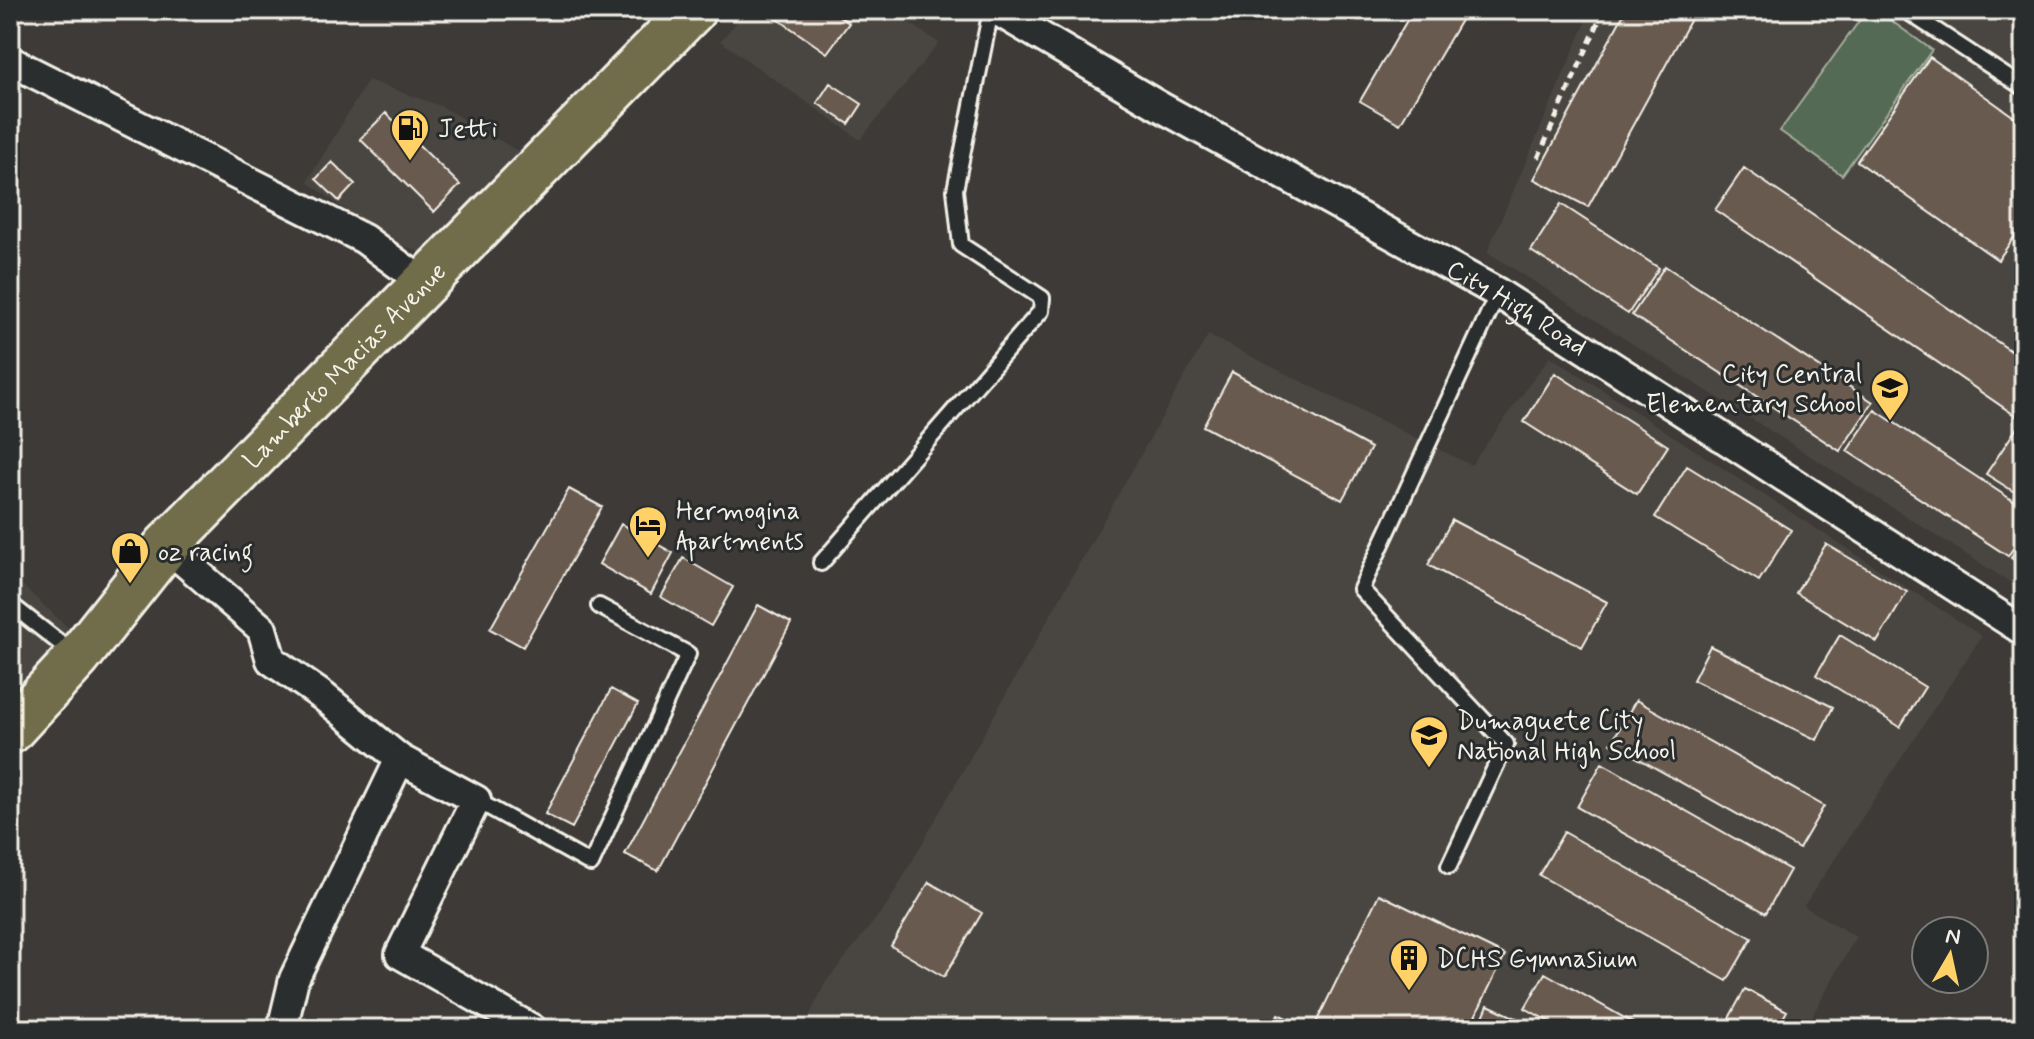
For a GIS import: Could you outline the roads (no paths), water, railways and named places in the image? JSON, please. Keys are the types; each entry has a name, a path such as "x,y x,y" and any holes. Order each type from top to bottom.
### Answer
{"main road":[{"name":"Lamberto Macias Avenue","path":"10,731 78,657 166,546 693,10"}],"street":[{"name":"City High Road","path":"994,10 1159,106 1498,293 2024,631"},
{"path":"10,61 364,239 425,284"},
{"path":"166,546 262,629 271,660 324,697 400,759 476,800 400,954 532,1029"},
{"path":"282,1029 294,979 400,759"}],"lane":[{"path":"821,563 1041,311 1042,298 961,245 955,190 994,10"},
{"path":"1905,10 2024,88"},
{"path":"1449,866 1506,744 1361,589 1498,293"},
{"path":"10,604 78,657"},
{"path":"476,800 591,864 688,654 599,606"}],"place":[{"name":"Jetti","path":"410,162"},
{"name":"City Central Elementary School","path":"1890,422"},
{"name":"Hermogina Apartments","path":"648,559"},
{"name":"oz racing","path":"130,585"},
{"name":"Dumaguete City National High School","path":"1429,769"},
{"name":"DCHS Gymnasium","path":"1409,992"}]}
